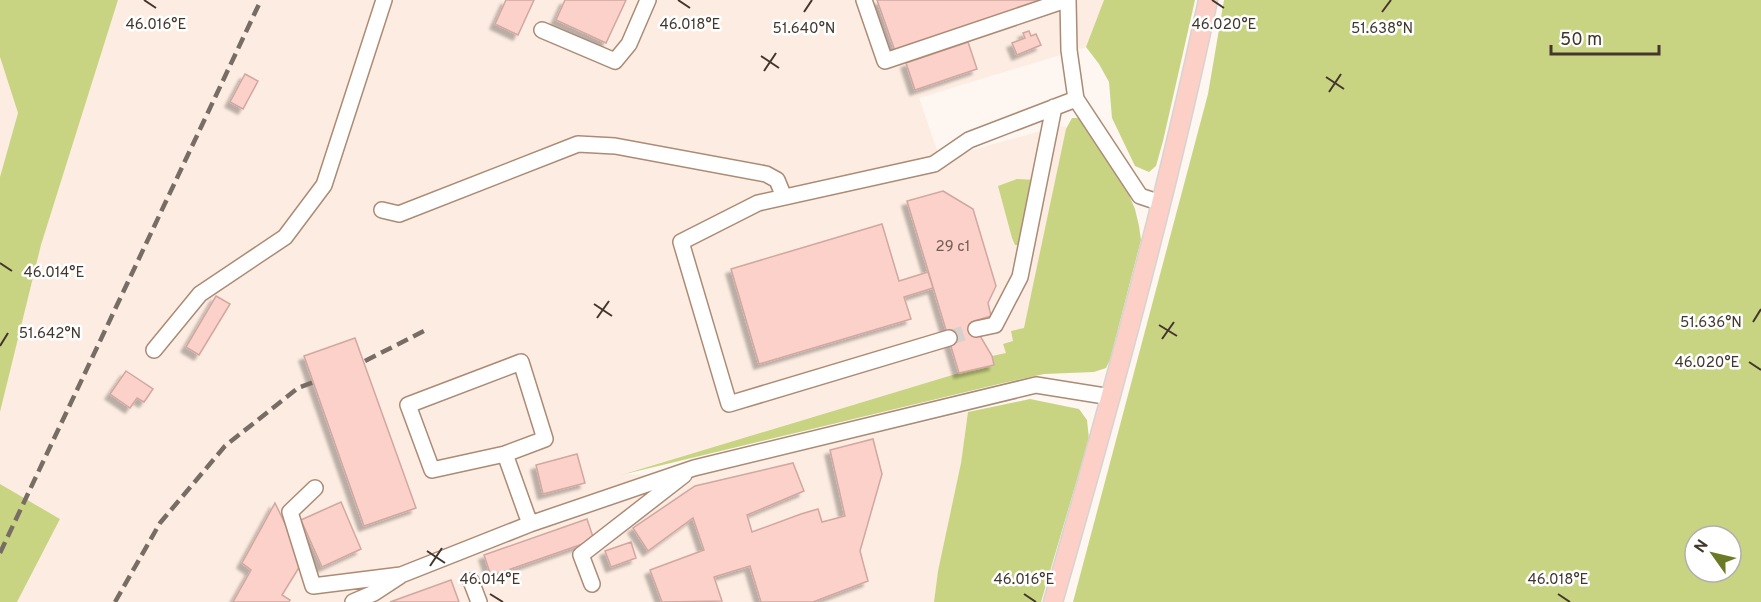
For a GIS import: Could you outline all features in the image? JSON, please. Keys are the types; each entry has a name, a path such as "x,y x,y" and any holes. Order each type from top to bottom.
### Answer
{"main road":[{"path":"1053,602 1111,397 1161,203 1191,83 1208,0"}],"street":[{"path":"154,350 200,294 285,237 324,185 384,0"},
{"path":"542,30 615,61 629,44 648,0"},
{"path":"864,0 885,61 1067,0 1069,50 1076,99 1140,196 1161,203"},
{"path":"949,338 729,404 681,242 758,203 934,164 969,140 1076,99"},
{"path":"976,329 995,325 1020,277 1054,107"},
{"path":"382,210 399,214 578,144 615,146 766,174 777,180 784,197"},
{"path":"521,362 545,439 505,454 432,470 408,405 521,362"},
{"path":"353,602 374,593 401,575 530,524 694,468 1036,385 1111,397"},
{"path":"505,454 530,524"},
{"path":"592,584 580,555 694,468"},
{"path":"315,488 290,512 313,586 401,575"},
{"path":"471,580 479,602"}],"shaded area":[{"path":"118,0 1104,0 1086,47 919,98 940,159 1059,126 1078,129 1034,348 994,365 959,373 623,474 691,477 968,412 961,463 938,571 934,602 17,602 60,519 0,484 0,412 41,245"},
{"path":"0,57 18,113 0,177"}],"green space":[{"path":"0,0 118,0 41,245 0,412 0,177 18,113 0,57"},
{"path":"1104,0 1195,0 1163,141 1156,166 1149,172 1135,166 1112,118 1109,82 1086,47"},
{"path":"1224,0 1761,0 1761,602 1073,602 1208,94"},
{"path":"1072,118 1084,118 1103,135 1135,209 1141,240 1106,368 1094,372 1044,374 621,475 959,373 994,365 992,356 1006,353 1003,344 1013,341 1011,331 1024,328 1066,129"},
{"path":"1017,179 1036,180 1021,245 1015,245 1012,238 998,186"},
{"path":"1030,399 1079,409 1087,420 1089,439 1041,602 934,602 938,571 961,463 968,412"},
{"path":"0,484 60,519 17,602 0,602"}],"building":[{"path":"506,0 534,0 518,35 495,24"},
{"path":"565,0 626,0 606,43 556,20"},
{"path":"877,0 1041,0 895,51"},
{"path":"1029,31 1031,36 1036,34 1041,45 1017,55 1012,43 1025,38 1023,33"},
{"path":"968,42 977,69 915,90 906,63"},
{"path":"245,74 258,81 243,109 230,102"},
{"path":"943,191 973,209 996,286 988,303 991,316 974,321 976,329 992,356 994,365 959,373 907,201"},
{"path":"882,224 899,281 928,272 933,288 904,297 911,319 759,364 731,269"},
{"path":"216,296 230,304 199,355 186,347"},
{"path":"355,338 416,508 364,526 304,356"},
{"path":"126,371 153,389 144,402 137,398 130,408 110,394"},
{"path":"873,439 882,474 860,551 868,581 813,602 761,602 750,566 714,577 722,601 662,602 650,570 704,550 693,518 648,551 633,528 695,486 793,463 804,491 747,515 752,532 818,509 822,522 845,516 830,450"},
{"path":"577,454 585,483 543,494 536,465"},
{"path":"341,502 361,549 322,567 301,520"},
{"path":"275,503 303,561 282,595 290,600 289,602 233,602 251,570 242,563"},
{"path":"587,519 594,540 491,576 484,555"},
{"path":"631,542 636,558 611,567 605,551"},
{"path":"451,580 459,602 390,602"}],"tunnel":[{"path":"949,338 976,329"}],"railway":[{"path":"0,553 261,0"},
{"path":"365,361 426,330"},
{"path":"115,602 160,523 225,446 298,388 314,382"}]}
